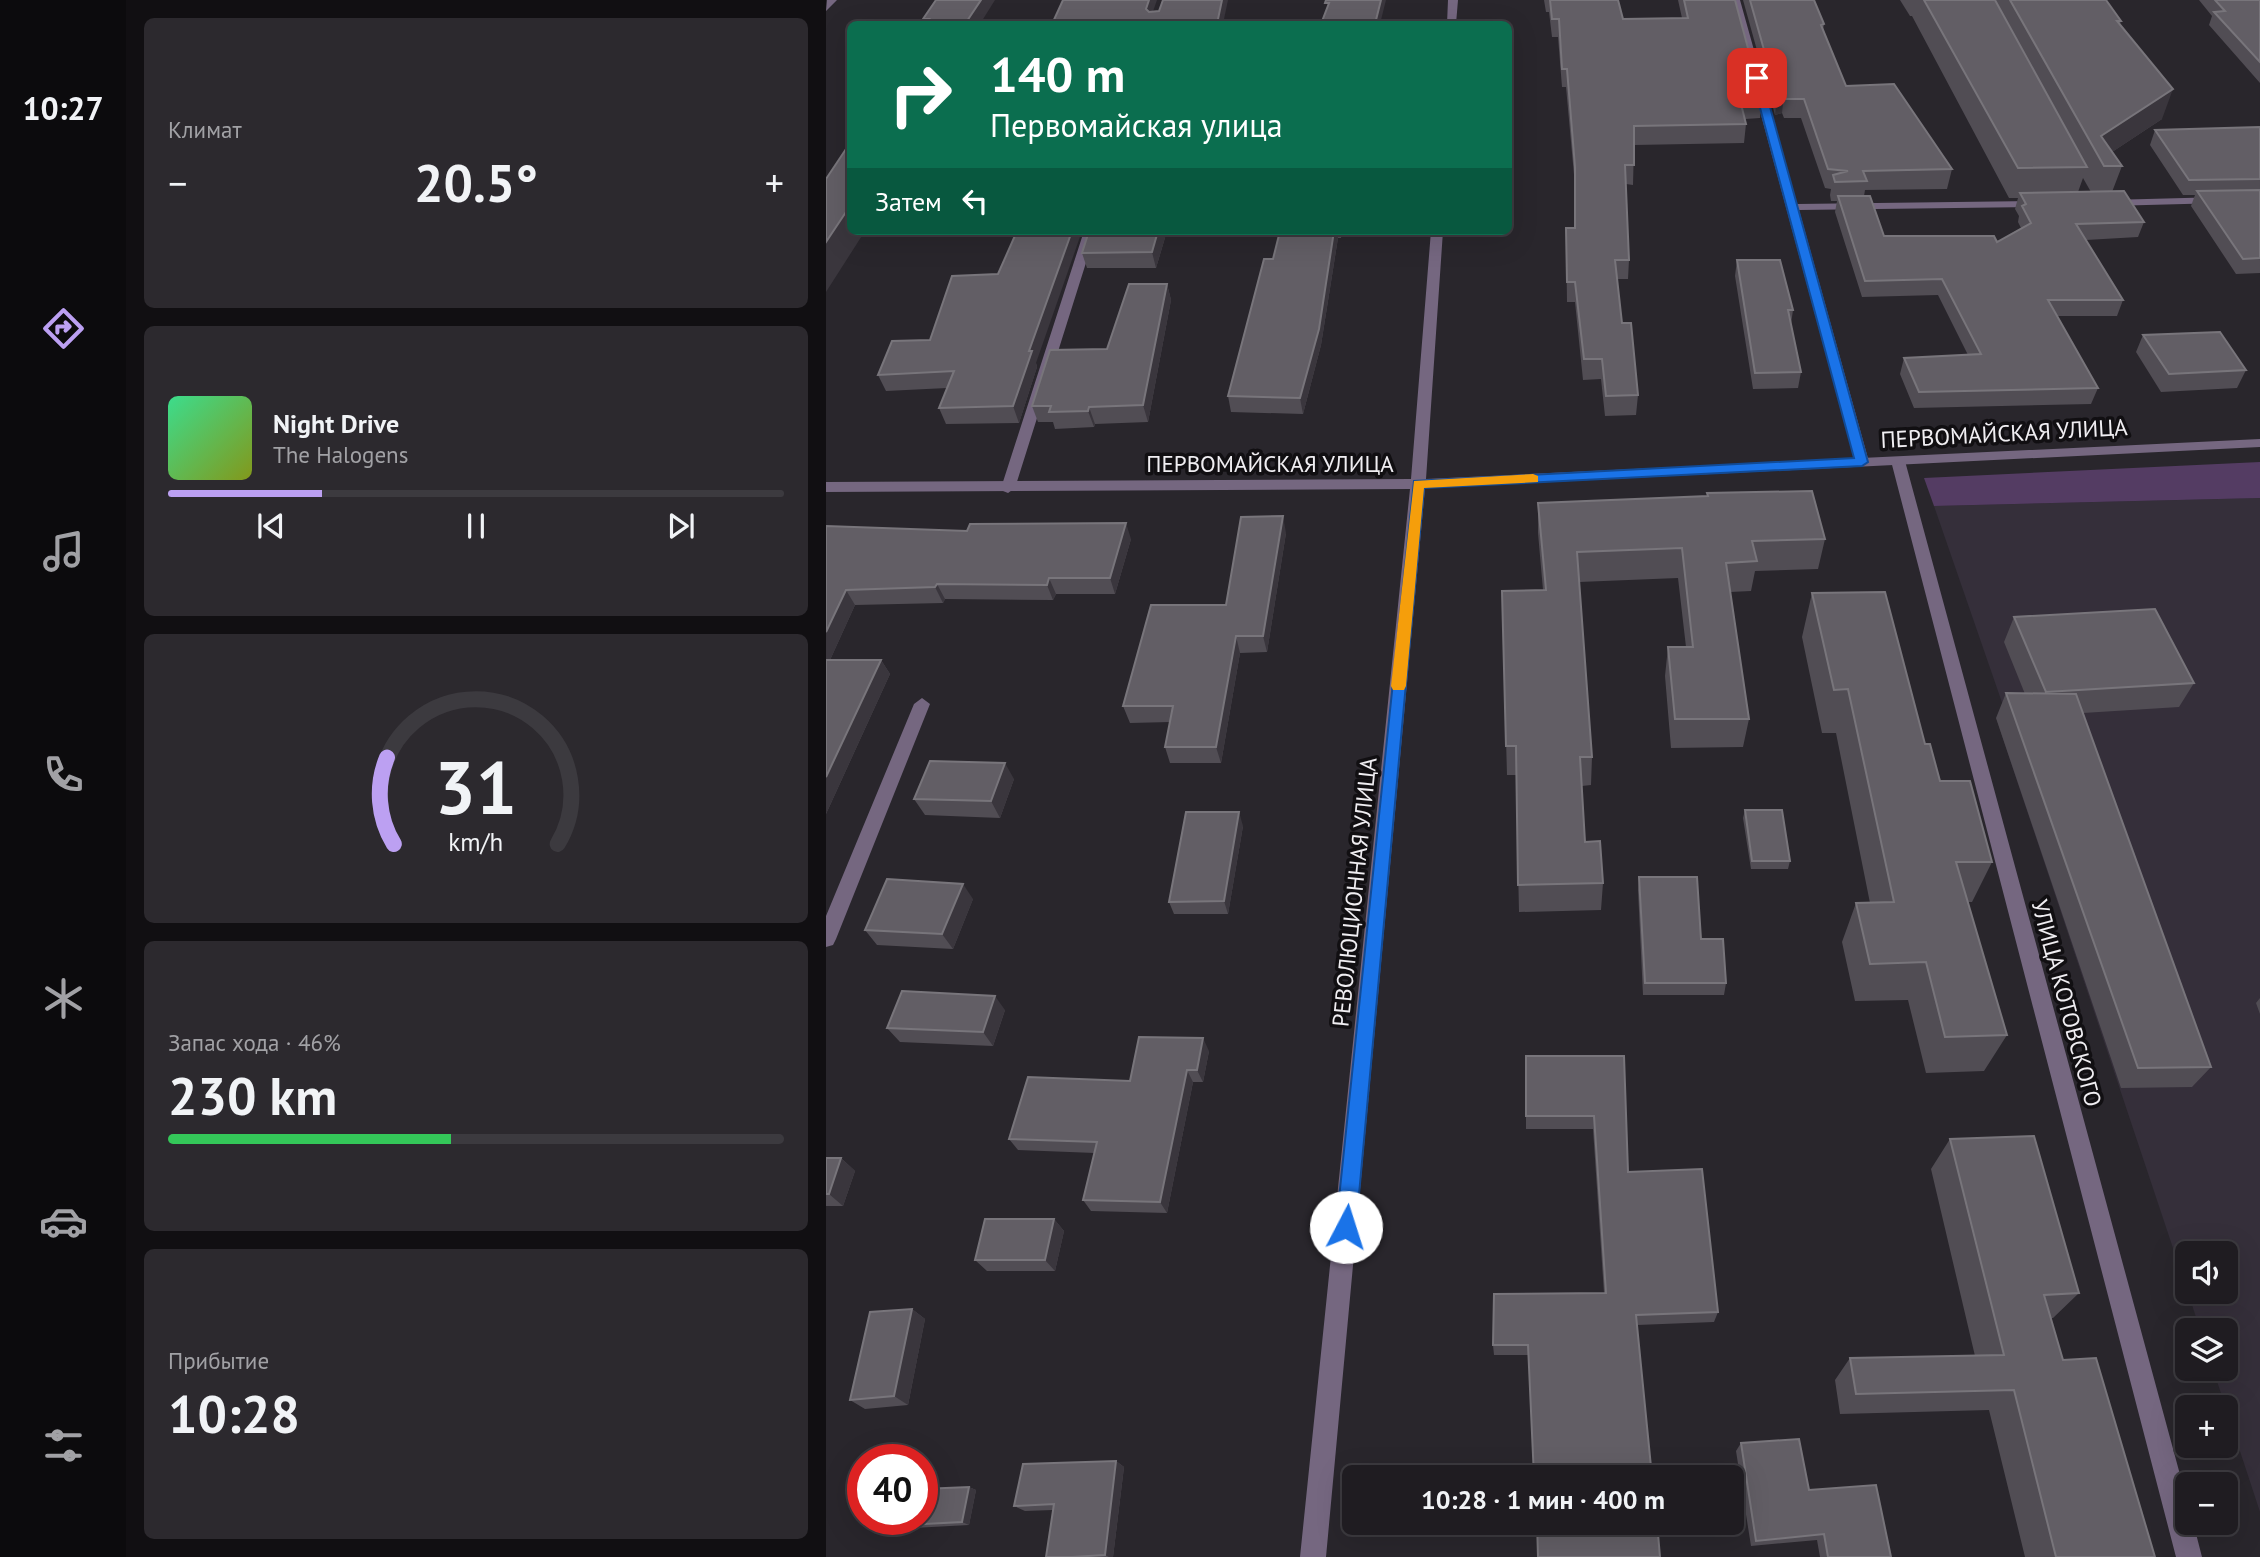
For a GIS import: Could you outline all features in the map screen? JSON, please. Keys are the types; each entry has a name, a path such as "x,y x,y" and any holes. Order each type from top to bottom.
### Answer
{"street":[{"path":"826,8 832,0"},
{"path":"1452,21 1453,0"},
{"path":"1735,0 1862,462"},
{"path":"2101,203 2260,199"},
{"path":"1793,207 2047,204"},
{"path":"1008,488 1089,235"},
{"name":"РЕВОЛЮЦИОННАЯ УЛИЦА","path":"1313,1557 1418,484 1437,235"},
{"name":"ПЕРВОМАЙСКАЯ УЛИЦА","path":"826,487 1418,484 2260,443"},
{"name":"УЛИЦА КОТОВСКОГО","path":"1898,461 2189,1557"},
{"path":"826,939 922,704"}],"shaded area":[{"path":"2260,462 2260,498 1934,506 1924,478"},
{"path":"2260,498 2260,1512 2238,1445 2238,1395 2222,1395 2217,1381 2238,1381 2238,1318 2196,1318 2192,1304 2238,1304 2238,1241 2175,1241 2175,1254 1996,718 2007,717 1934,506"}],"building":[{"path":"936,0 981,0 967,21 923,19"},
{"path":"1063,0 1149,0 1146,9 1149,12 1159,11 1163,0 1222,0 1218,21 1053,21"},
{"path":"1326,0 1381,0 1376,21 1322,21 1329,3 1325,3"},
{"path":"1550,0 1618,0 1623,19 1688,18 1684,0 1735,0 1762,100 1740,100 1746,124 1634,126 1634,165 1625,165 1629,260 1615,260 1622,323 1631,323 1638,395 1606,396 1602,359 1584,359 1575,282 1567,282 1566,228 1575,228 1575,167 1567,69 1562,69 1559,19 1552,19"},
{"path":"1750,0 1814,0 1824,24 1821,25 1846,86 1894,84 1952,169 1863,171 1867,181 1835,182 1833,175 1848,171 1828,169 1804,99 1786,99 1784,94 1777,96"},
{"path":"1924,0 1995,0 2087,167 2018,168"},
{"path":"2010,0 2106,0 2121,21 2117,21 2173,89 2101,136 2122,166 2104,166"},
{"path":"2215,0 2260,0 2260,62 2214,12 2225,11"},
{"path":"2260,127 2260,179 2189,180 2155,130"},
{"path":"847,148 847,210 826,242 826,179"},
{"path":"2260,190 2260,258 2243,259 2197,191"},
{"path":"2124,191 2144,222 2076,224 2123,300 2048,300 2098,388 1919,392 1904,358 1981,354 1942,279 1865,281 1838,196 1870,196 1884,236 1994,236 1997,242 2031,223 2022,206 2026,204 2020,193"},
{"path":"1015,235 1071,235 1029,351 1032,351 1013,406 939,408 954,371 878,375 892,341 930,340 952,276 998,274"},
{"path":"1088,235 1157,235 1152,252 1082,253"},
{"path":"1279,235 1333,235 1319,329 1300,398 1228,396 1264,259 1273,259"},
{"path":"1737,260 1780,260 1793,310 1788,310 1801,372 1755,373"},
{"path":"1129,284 1167,284 1143,405 1049,412 1051,406 1032,406 1050,350 1107,349"},
{"path":"2220,332 2246,370 2169,374 2143,335"},
{"path":"1812,491 1825,539 1752,541 1757,561 1726,563 1749,719 1675,719 1668,647 1693,647 1682,548 1577,552 1592,757 1580,757 1585,842 1600,841 1603,883 1518,885 1516,746 1506,746 1502,591 1546,590 1538,503 1708,496 1707,493"},
{"path":"1283,516 1263,636 1236,636 1216,747 1165,747 1173,706 1123,706 1151,605 1226,605 1241,517"},
{"path":"1126,523 1110,578 1049,578 1047,585 937,584 935,587 846,590 826,632 826,526 967,531 970,524"},
{"path":"1885,592 1925,744 1930,744 1940,781 1970,781 1992,862 1956,862 2007,1035 1945,1037 1926,962 1870,964 1856,903 1894,902 1848,689 1834,690 1812,593"},
{"path":"2155,609 2194,683 2046,692 2014,617"},
{"path":"826,660 881,660 826,777"},
{"path":"2006,693 2076,694 2211,1067 2138,1068"},
{"path":"930,761 1005,763 991,801 914,799"},
{"path":"1745,810 1782,810 1790,861 1752,861"},
{"path":"1186,812 1239,812 1224,901 1169,902"},
{"path":"1639,877 1697,877 1701,939 1723,939 1726,983 1645,983"},
{"path":"887,879 963,884 942,934 865,930"},
{"path":"902,991 995,996 983,1032 887,1028"},
{"path":"1139,1037 1203,1038 1197,1070 1187,1070 1160,1202 1083,1200 1097,1142 1009,1139 1028,1077 1130,1081"},
{"path":"1526,1056 1624,1056 1628,1172 1702,1169 1718,1312 1636,1315 1651,1465 1533,1465 1528,1345 1493,1345 1494,1294 1606,1293 1594,1116 1526,1116"},
{"path":"2034,1136 2079,1293 2044,1295 2063,1360 2096,1358 2155,1557 2056,1557 2014,1390 1856,1394 1850,1358 2004,1355 1950,1139"},
{"path":"826,1158 841,1158 829,1194 826,1194"},
{"path":"985,1219 1054,1219 1045,1260 975,1260"},
{"path":"912,1309 894,1396 850,1400 870,1312"},
{"path":"1799,1439 1809,1490 1876,1485 1891,1557 1828,1557 1824,1534 1756,1541 1741,1443"},
{"path":"1116,1461 1105,1555 1046,1557 1054,1504 1014,1506 1023,1464"},
{"path":"969,1487 962,1522 938,1523 938,1488"},
{"path":"1537,1535 1658,1535 1660,1557 1538,1557"}],"slow traffic":[{"path":"1399,686 1418,484 1533,479"}],"route":[{"path":"1346,1227 1418,484 1862,462 1757,78"}]}
